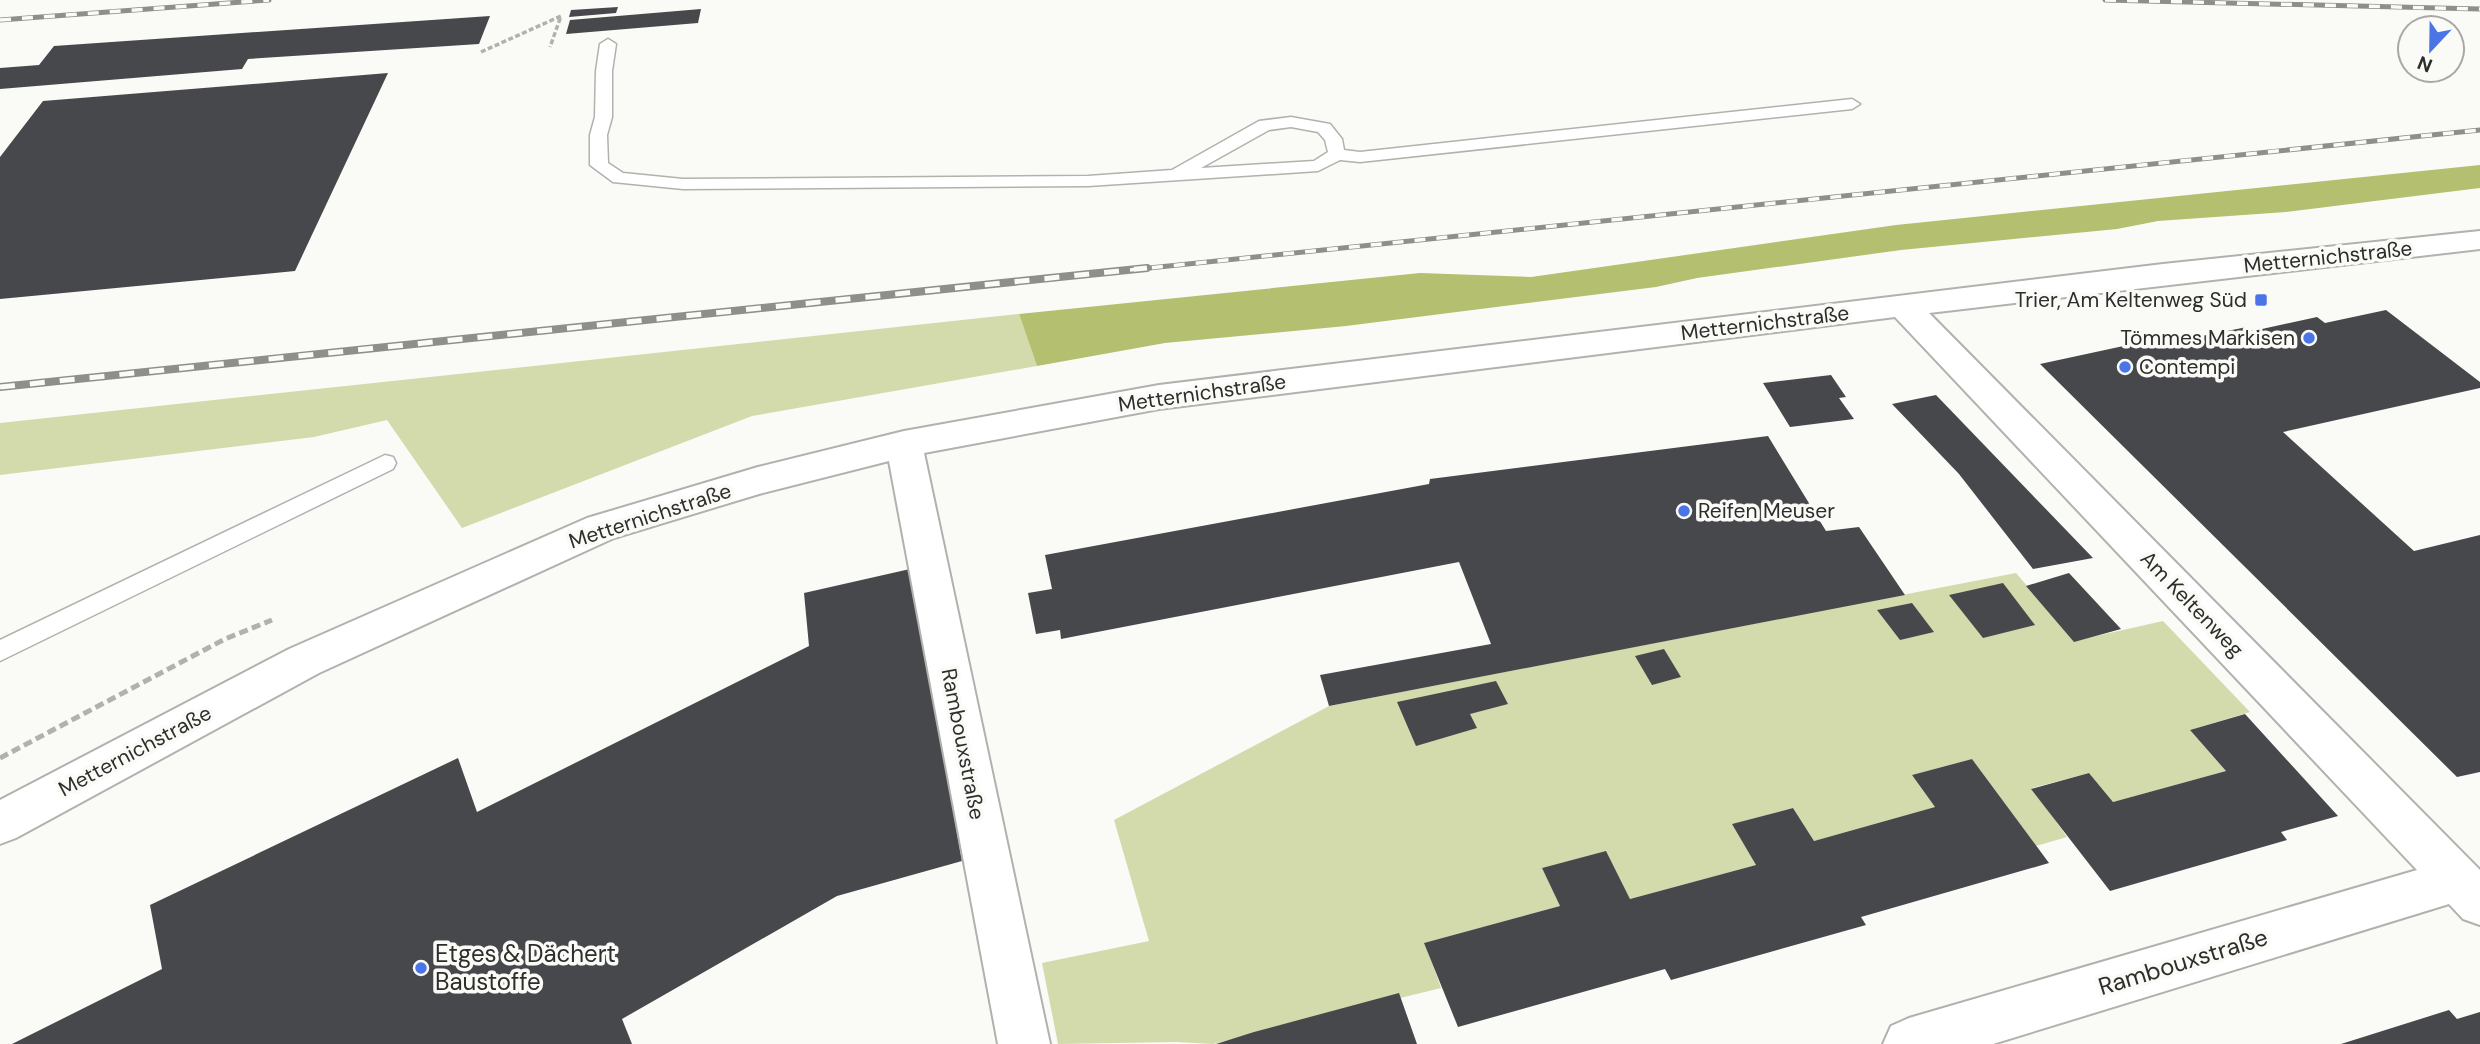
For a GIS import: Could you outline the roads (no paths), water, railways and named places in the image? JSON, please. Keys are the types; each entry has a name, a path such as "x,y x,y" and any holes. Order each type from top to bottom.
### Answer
{"street":[{"name":"Metternichstraße","path":"0,823 304,661 601,528 758,481 904,444 1159,397 1903,306 2480,240"},
{"name":"Am Keltenweg","path":"1903,306 2469,891"},
{"name":"Rambouxstraße","path":"904,444 1024,1044"},
{"name":"Rambouxstraße","path":"1909,1044 2469,891"}],"lane":[{"path":"608,44 605,56 606,74 602,81 604,114 598,134 599,165 619,178 683,184 1088,181 1175,176 1318,166 1337,154 1360,157 1852,104"},
{"path":"1175,176 1265,125 1291,122 1324,128 1333,139 1337,154"},
{"path":"0,651 385,463"}],"railway":[{"path":"0,20 269,0"},
{"path":"2105,0 2480,9"},
{"path":"1130,270 2480,130"},
{"path":"0,387 1147,268"}],"place":[{"name":"Trier, Am Keltenweg Süd","path":"2261,300"},
{"name":"Tömmes Markisen","path":"2309,338"},
{"name":"Contempi","path":"2125,367"},
{"name":"Reifen Meuser","path":"1684,511"},
{"name":"Etges & Dächert Baustoffe","path":"421,968"}]}
